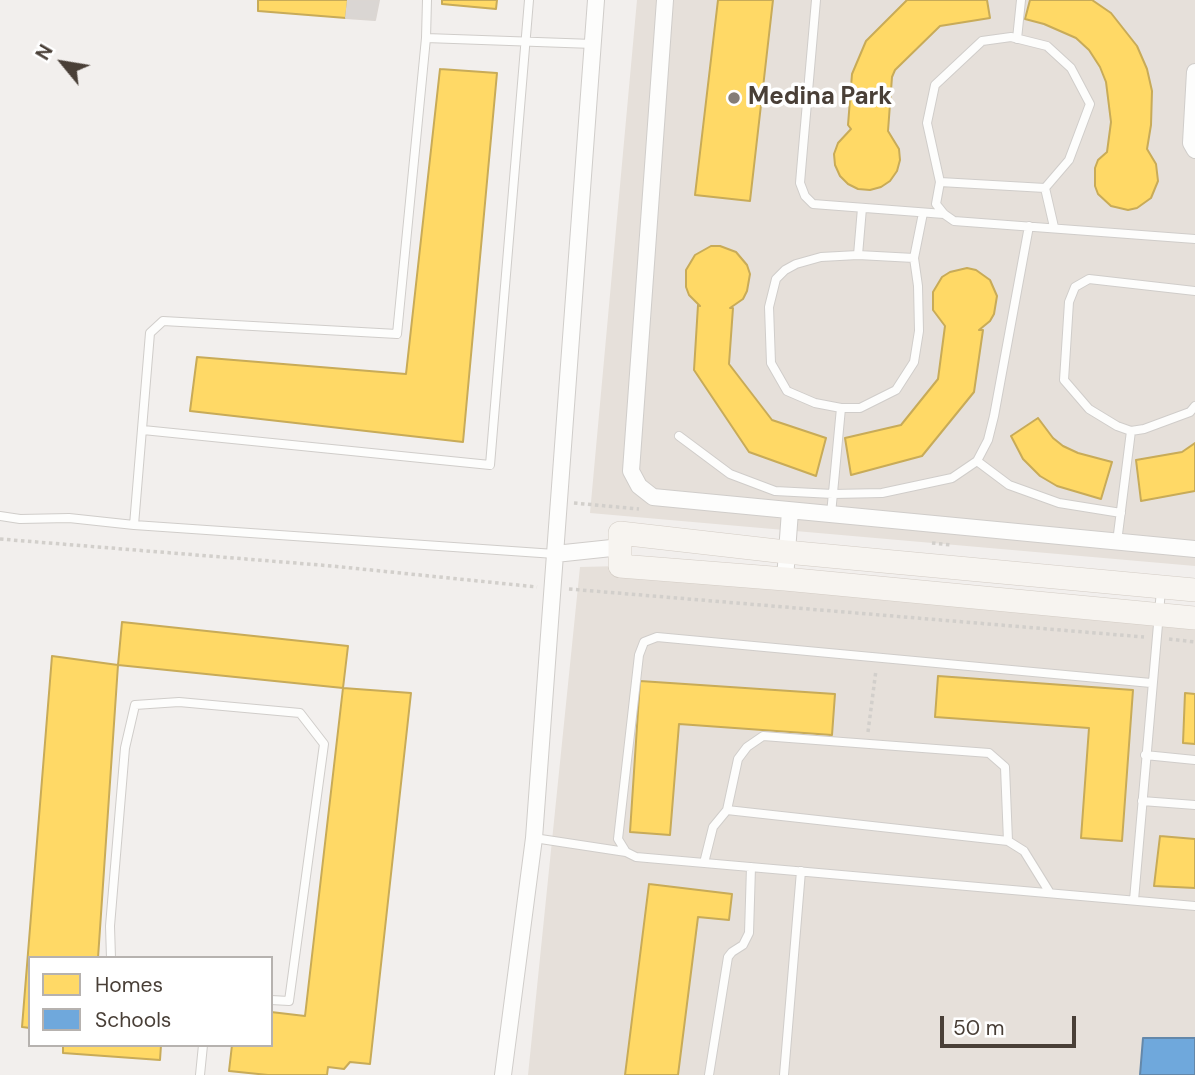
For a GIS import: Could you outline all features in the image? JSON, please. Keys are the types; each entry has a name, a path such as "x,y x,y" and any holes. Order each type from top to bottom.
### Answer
{"street":[{"path":"503,1075 534,838 596,0"},
{"path":"665,0 631,471 639,485 653,497 1195,549"},
{"path":"1195,72 1191,143 1195,150"},
{"path":"785,579 790,511"},
{"path":"1195,590 786,552 621,533 620,566 785,579 1157,626 1195,618"},
{"path":"555,554 621,547"}],"lane":[{"path":"134,525 150,333 163,321 397,334 426,38 427,0"},
{"path":"143,430 490,465 529,0"},
{"path":"816,0 800,183 805,196 813,204 944,214"},
{"path":"1017,38 1021,0"},
{"path":"426,38 593,44"},
{"path":"1045,188 1069,160 1090,104 1071,68 1047,46 1017,38 982,41 935,85 927,123 940,182 936,204 944,214 954,221 1195,239"},
{"path":"940,182 1045,188"},
{"path":"1045,188 1054,227"},
{"path":"858,255 862,208"},
{"path":"914,258 858,255 821,257 796,264 776,279 769,307 771,363 787,391 816,403 841,408 860,408 896,390 914,362 919,331 914,258 923,213"},
{"path":"679,436 730,474 775,491 882,494 952,478 976,461 988,440 1029,226"},
{"path":"1195,291 1088,279 1075,287 1069,302 1064,380 1089,409 1131,431 1191,412 1195,406"},
{"path":"831,514 841,408"},
{"path":"1117,543 1131,431"},
{"path":"976,461 1009,485 1059,503 1121,513"},
{"path":"0,516 20,519 69,518 134,525 555,554"},
{"path":"1134,901 1161,587"},
{"path":"625,852 618,839 639,655 644,642 657,637 1151,682"},
{"path":"111,956 110,926 125,748 135,705 179,702 300,713 324,744 289,1001 273,1000"},
{"path":"704,863 713,827 727,810 738,759 747,747 763,736 989,753 1005,767 1008,841"},
{"path":"1145,755 1195,760"},
{"path":"1142,801 1195,805"},
{"path":"727,810 1008,841 1024,851 1050,893"},
{"path":"534,838 625,852 636,857 1195,906"},
{"path":"709,1075 728,957 743,945 749,933 751,867"},
{"path":"785,1075 801,871"},
{"path":"200,1075 203,1047"}],"path":[{"path":"0,539 318,565 552,588 1157,626 1195,642"},
{"path":"866,744 878,657"}],"shaded area":[{"path":"637,0 1195,0 1195,566 590,513"},
{"path":"620,566 1195,621 1195,1075 528,1075 580,567"}],"building: Homes":[{"path":"258,0 348,0 346,18 258,11"},
{"path":"442,0 497,0 496,9 442,4"},
{"name":"Medina Park","path":"718,0 773,0 750,201 695,195"},
{"path":"907,0 987,0 990,18 940,26 895,70 892,77 888,131 899,149 897,171 890,181 881,187 858,189 840,176 834,154 838,143 851,129 848,125 852,74 866,41"},
{"path":"1030,0 1092,0 1111,13 1137,46 1147,69 1152,91 1147,149 1156,164 1158,181 1151,198 1137,208 1128,210 1111,206 1098,194 1095,186 1095,168 1098,160 1107,152 1111,122 1106,82 1100,67 1089,50 1076,38 1025,19"},
{"path":"440,69 497,73 463,442 190,411 197,357 406,374"},
{"path":"711,246 720,246 736,252 747,265 750,274 743,299 730,308 733,308 729,364 772,420 826,438 816,476 749,452 694,370 698,305 700,306 689,295 686,270 695,255"},
{"path":"967,268 976,270 990,280 997,296 994,314 979,330 983,330 974,392 922,456 851,475 845,438 901,425 938,379 945,326 933,310 933,292 942,277"},
{"path":"1038,418 1053,438 1063,446 1112,462 1101,499 1057,486 1040,476 1023,459 1011,436"},
{"path":"1195,443 1195,491 1141,501 1136,460 1182,452"},
{"path":"122,622 348,646 343,688 118,665"},
{"path":"52,656 118,665 98,956 28,956 28,1028 22,1027"},
{"path":"938,676 1133,690 1122,841 1081,838 1089,728 935,717"},
{"path":"640,681 835,694 832,735 679,724 670,835 630,832"},
{"path":"343,688 411,693 370,1064 350,1062 344,1069 328,1067 327,1075 268,1075 229,1071 232,1047 273,1047 273,1012 305,1016"},
{"path":"1185,693 1195,694 1195,744 1183,743"},
{"path":"1160,836 1195,839 1195,888 1154,886"},
{"path":"649,884 732,894 729,920 698,917 678,1075 625,1075"},
{"path":"63,1047 161,1047 160,1060 63,1053"}],"building: Schools":[{"path":"1143,1038 1195,1038 1195,1075 1140,1075"}],"building: Other":[{"path":"348,0 379,0 375,20 346,18"}],"place":[{"name":"Medina Park","path":"734,98"}]}
